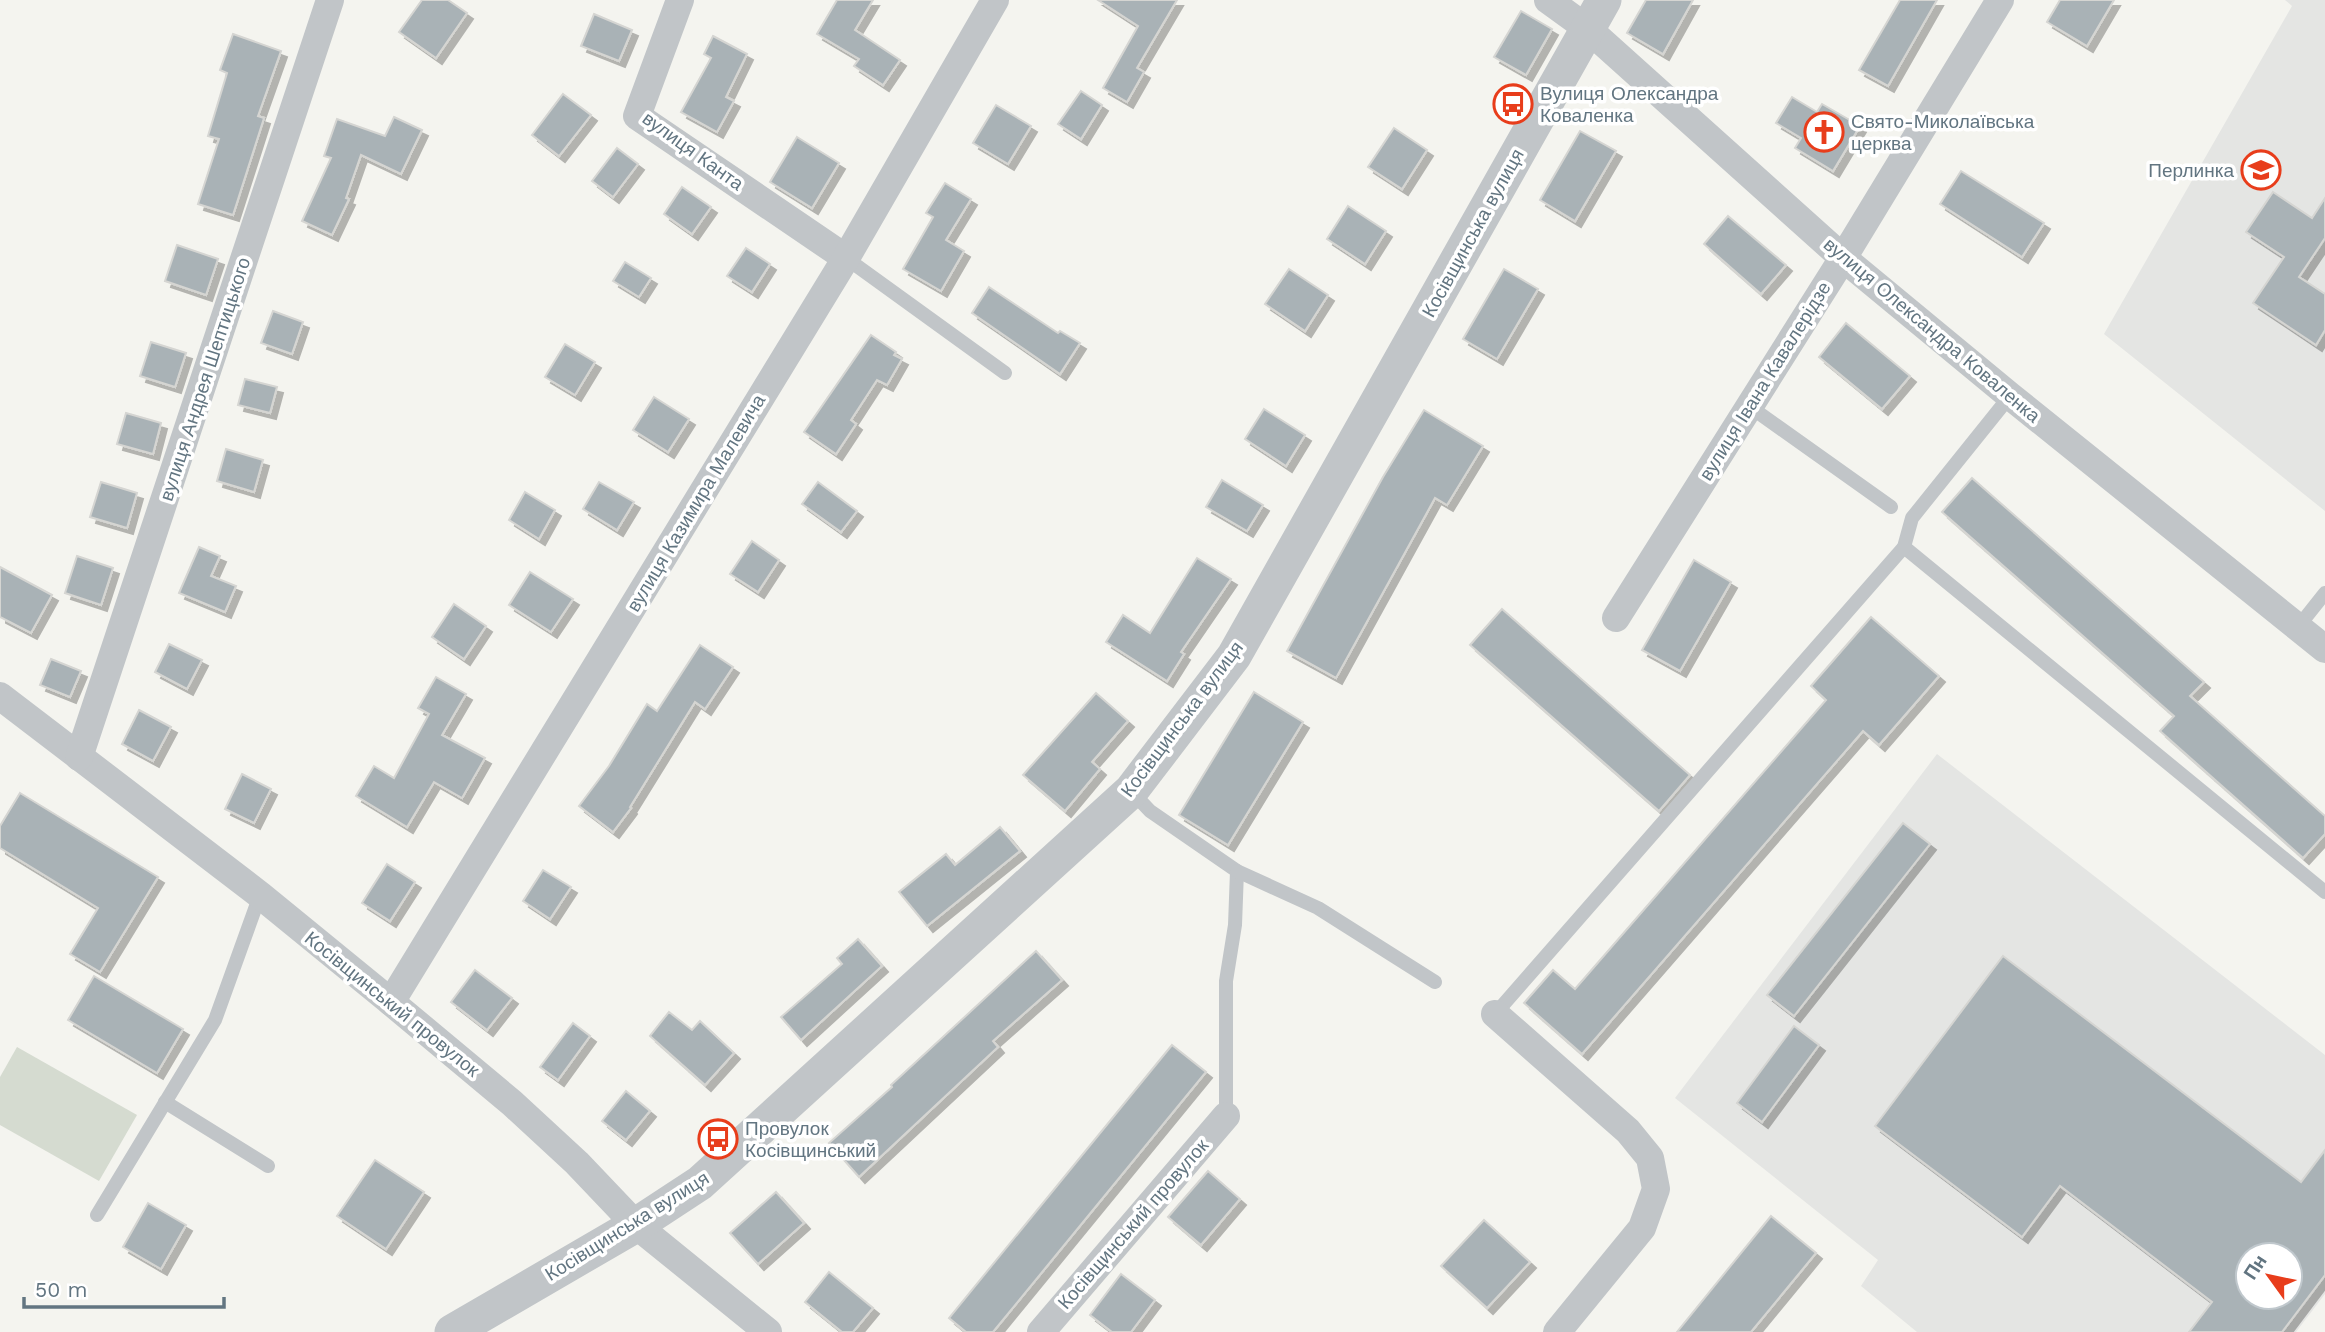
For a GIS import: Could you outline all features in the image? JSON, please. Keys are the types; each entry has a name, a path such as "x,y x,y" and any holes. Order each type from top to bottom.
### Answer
{"street":[{"name":"вулиця Андрея Шептицького","path":"79,757 330,0"},
{"name":"вулиця Канта","path":"680,0 637,116 846,258"},
{"name":"вулиця Казимира Малевича","path":"391,1002 846,258 995,0"},
{"name":"вулиця Олександра Коваленка","path":"1548,0 1596,15 1843,258 2010,397 2325,649"},
{"name":"вулиця Івана Кавалерідзе","path":"1615,618 1843,258 2000,0"},
{"name":"Косівщинська вулиця","path":"452,1332 636,1225 700,1183 1131,791 1234,656 1596,15"},
{"name":"Косівщинський провулок","path":"0,696 260,895 391,1002 512,1103 577,1163 636,1225 768,1332"},
{"path":"1495,1014 1628,1131 1650,1158 1656,1189 1642,1228 1557,1332"},
{"name":"Косівщинський провулок","path":"1041,1332 1226,1116"}],"lane":[{"path":"846,258 1005,373"},
{"path":"1495,1014 1905,547 1912,518 2010,397"},
{"path":"1749,406 1891,507"},
{"path":"1905,547 2325,892"},
{"path":"2298,627 2325,593"},
{"path":"1131,791 1150,811 1237,871 1318,908 1435,982"},
{"path":"1226,1116 1226,981 1235,925 1237,871"},
{"path":"97,1215 215,1020 260,895"},
{"path":"165,1102 268,1166"}],"shaded area":[{"name":"Перлинка","path":"2285,0 2325,0 2325,511 2104,334 2292,6"},
{"path":"1937,754 2325,1055 2325,1294 2296,1332 1917,1332 1861,1286 1878,1260 1675,1098"},
{"path":"17,1047 137,1115 99,1181 0,1125 0,1077"}],"building":[{"path":"422,0 448,0 467,13 436,58 399,32"},
{"path":"837,0 873,0 855,30 900,60 883,85 854,66 859,59 817,34"},
{"path":"1098,0 1177,0 1137,68 1144,72 1127,102 1103,88 1138,26"},
{"path":"1646,0 1693,0 1663,54 1627,33"},
{"path":"1900,0 1937,0 1888,86 1859,70"},
{"path":"2060,0 2114,0 2087,46 2047,22"},
{"path":"1521,11 1552,29 1526,75 1494,57"},
{"path":"594,14 632,30 619,61 581,46"},
{"path":"233,34 281,51 258,116 264,118 233,215 198,204 219,139 208,136 227,73 220,70"},
{"path":"713,36 747,54 726,97 734,101 717,132 681,112 711,58 704,54"},
{"path":"1081,91 1102,105 1081,139 1058,124"},
{"path":"563,94 591,115 559,156 532,135"},
{"name":"Свято-Миколаївська церква","path":"1792,97 1817,112 1822,104 1860,126 1833,171 1795,148 1801,138 1776,123"},
{"path":"996,105 1031,126 1008,164 973,143"},
{"path":"394,117 422,130 401,174 361,155 346,198 349,199 332,235 302,221 331,158 324,156 337,119 385,136"},
{"path":"1394,128 1427,150 1402,189 1368,167"},
{"path":"1580,131 1616,151 1575,221 1540,200"},
{"path":"797,137 839,163 812,208 770,182"},
{"path":"617,148 638,164 613,197 592,181"},
{"path":"1961,171 2044,223 2022,257 1940,204"},
{"path":"945,183 971,199 946,240 964,251 941,291 903,269 933,217 926,213"},
{"path":"682,187 711,207 692,234 664,214"},
{"path":"2273,192 2312,218 2325,198 2325,238 2299,277 2325,294 2325,330 2316,345 2253,303 2284,257 2246,232"},
{"path":"1348,206 1386,231 1365,264 1327,239"},
{"path":"1728,216 1786,265 1761,294 1704,244"},
{"path":"177,245 218,259 206,295 165,281"},
{"path":"746,248 770,264 752,292 727,276"},
{"path":"625,262 651,278 639,297 613,281"},
{"path":"1289,269 1328,295 1305,331 1265,304"},
{"path":"1504,269 1538,289 1497,359 1463,339"},
{"path":"989,287 1058,333 1060,331 1080,343 1060,374 972,313"},
{"path":"273,311 303,322 292,354 261,343"},
{"path":"1846,323 1910,376 1882,409 1819,357"},
{"path":"871,335 902,359 887,385 877,380 851,420 856,424 836,454 804,432"},
{"path":"151,342 186,353 175,387 140,376"},
{"path":"565,344 595,362 575,395 545,377"},
{"path":"245,379 277,387 270,413 238,405"},
{"path":"654,397 689,419 668,452 633,430"},
{"path":"1264,409 1305,435 1286,466 1245,439"},
{"path":"1424,410 1483,446 1447,505 1435,498 1336,678 1287,651 1383,477"},
{"path":"126,413 161,423 153,454 117,444"},
{"path":"226,449 263,460 254,492 217,481"},
{"path":"1972,478 2204,682 2190,696 2325,816 2325,834 2303,858 2160,731 2174,716 1942,512"},
{"path":"1222,480 1263,505 1247,531 1206,507"},
{"path":"101,482 137,493 127,528 90,517"},
{"path":"599,482 634,502 617,530 583,509"},
{"path":"818,482 857,511 841,532 802,504"},
{"path":"525,492 555,510 539,539 509,520"},
{"path":"752,541 779,560 758,592 730,574"},
{"path":"199,547 220,556 211,576 236,586 225,612 179,593"},
{"path":"77,556 113,568 101,605 65,593"},
{"path":"1197,558 1231,579 1181,652 1184,654 1167,681 1106,642 1123,615 1150,633"},
{"path":"1694,560 1731,582 1680,671 1642,650"},
{"path":"0,567 52,595 31,633 0,617"},
{"path":"530,572 573,599 551,632 509,605"},
{"path":"454,604 486,626 464,659 432,637"},
{"path":"1502,609 1690,775 1659,811 1470,645"},
{"path":"1871,617 1939,676 1879,745 1863,731 1582,1054 1524,1003 1553,970 1575,989 1826,700 1811,686"},
{"path":"169,644 202,660 187,689 155,672"},
{"path":"700,645 733,667 705,709 695,702 631,808 613,832 579,806 609,766 647,704 657,711"},
{"path":"51,659 81,671 70,697 40,685"},
{"path":"436,677 466,694 442,735 485,758 462,798 434,782 407,827 356,796 374,766 394,778 429,714 418,708"},
{"path":"1254,692 1303,722 1228,845 1179,815"},
{"path":"1096,693 1128,721 1092,762 1100,769 1065,811 1023,775"},
{"path":"139,710 171,727 153,761 122,744"},
{"path":"242,774 271,789 254,823 225,809"},
{"path":"20,793 158,877 100,972 70,954 98,908 0,848 0,826"},
{"path":"1903,823 1930,844 1794,1016 1767,995"},
{"path":"1000,827 1020,851 927,926 899,892 946,854 955,865"},
{"path":"387,864 415,882 390,921 362,903"},
{"path":"543,870 571,887 550,919 523,901"},
{"path":"858,939 882,966 801,1040 781,1017 842,964 837,958"},
{"path":"1036,951 1062,980 993,1041 998,1047 859,1177 829,1143"},
{"path":"2003,956 2301,1182 2325,1150 2325,1275 2304,1303 2304,1241 2234,1241 2234,1311 2298,1311 2282,1332 2189,1332 2212,1302 2060,1186 2022,1237 1875,1126"},
{"path":"475,970 512,998 487,1030 451,1002"},
{"path":"94,976 183,1029 157,1073 68,1020"},
{"path":"669,1012 692,1030 700,1021 734,1053 705,1085 650,1036"},
{"path":"573,1023 590,1036 558,1080 540,1067"},
{"path":"1794,1026 1819,1045 1762,1122 1737,1103"},
{"path":"1172,1045 1206,1072 993,1332 966,1332 949,1318"},
{"path":"626,1091 650,1111 626,1140 602,1121"},
{"path":"375,1160 424,1192 386,1249 337,1216"},
{"path":"1208,1171 1240,1199 1201,1245 1168,1217"},
{"path":"776,1192 804,1223 758,1264 730,1233"},
{"path":"148,1203 186,1225 161,1269 123,1247"},
{"path":"1771,1216 1816,1253 1751,1332 1677,1332"},
{"path":"1484,1220 1530,1262 1487,1308 1441,1266"},
{"path":"829,1272 873,1308 853,1332 842,1332 805,1302"},
{"path":"1121,1274 1155,1300 1131,1332 1112,1332 1090,1315"}],"place":[{"name":"Вулиця Олександра Коваленка","path":"1513,104"},
{"name":"Свято-Миколаївська церква","path":"1824,132"},
{"name":"Перлинка","path":"2261,170"},
{"name":"Провулок Косівщинський","path":"718,1139"}]}
